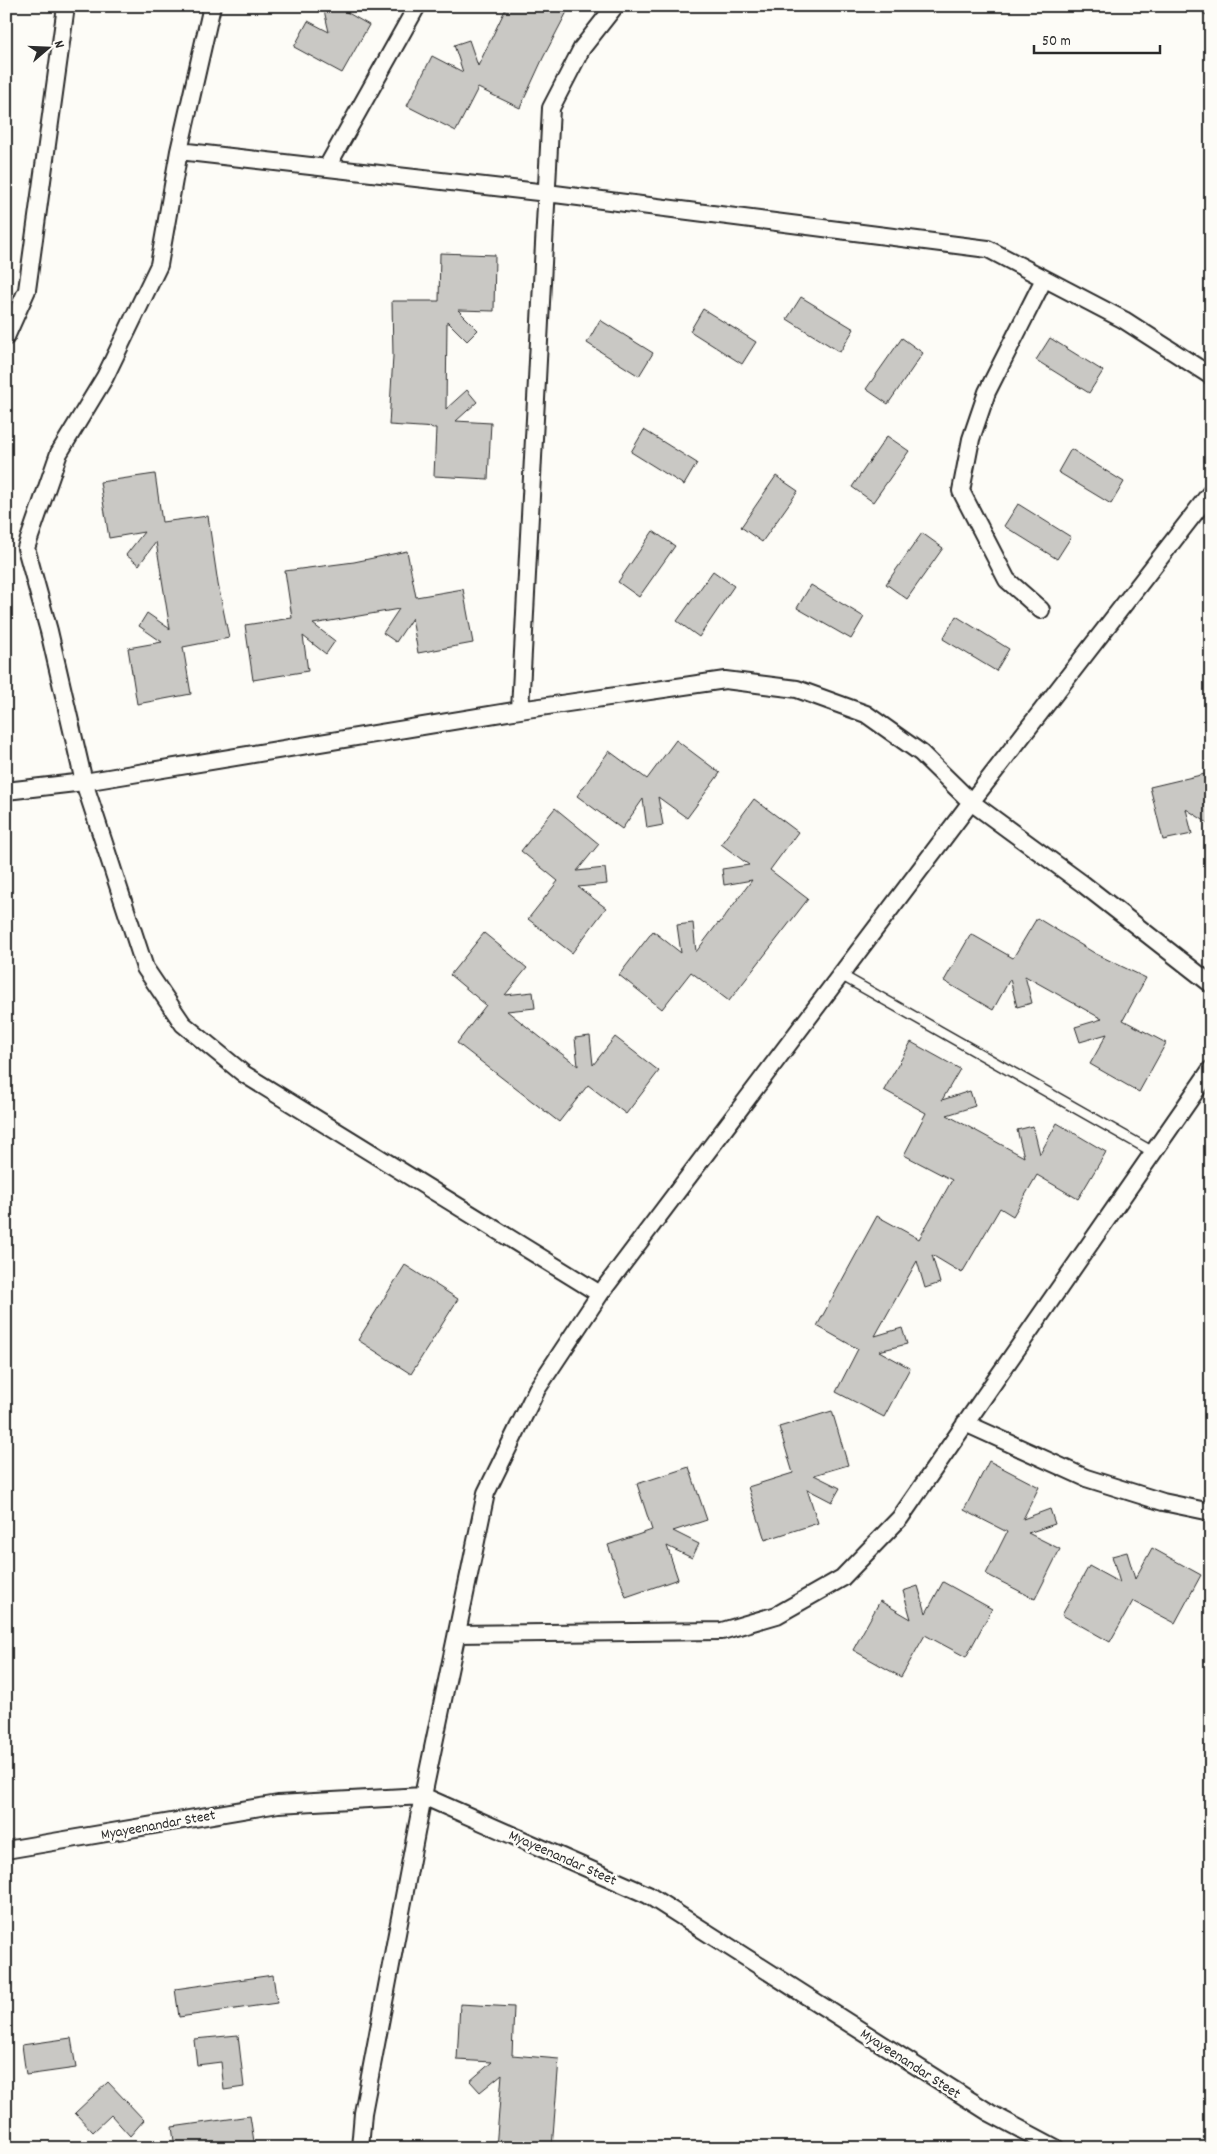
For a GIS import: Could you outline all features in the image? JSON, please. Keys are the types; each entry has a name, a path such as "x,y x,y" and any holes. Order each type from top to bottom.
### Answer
{"street":[{"path":"6,337 27,290 66,6"},
{"path":"212,6 179,150 159,266 105,377 59,453 26,548 48,630 84,782 145,968 183,1024 244,1074 600,1294"},
{"path":"327,168 417,6"},
{"path":"520,710 551,108 582,48 615,6"},
{"path":"179,150 547,192 988,249 1124,320 1211,376"},
{"path":"1041,610 1007,580 961,491 970,439 987,392 1044,279"},
{"path":"360,2148 363,2113 423,1796 486,1493 537,1390 600,1294 971,802 1211,492"},
{"path":"6,791 84,782 520,710 725,680 797,689 866,714 921,753 971,802 1083,884 1211,984"},
{"path":"457,1634 722,1631 777,1615 842,1578 900,1518 1211,1069"},
{"path":"965,1423 1086,1478 1163,1502 1211,1512"},
{"name":"Myayeenandar Steet","path":"6,1850 278,1804 423,1796 648,1895 990,2113 1056,2148"}],"lane":[{"path":"841,975 1153,1152"}],"building":[{"path":"323,6 336,6 369,25 342,73 294,47 308,21 329,32"},
{"path":"507,6 570,6 520,108 478,88 456,131 407,106 432,56 463,72 454,45 469,40 478,66"},
{"path":"440,253 495,255 494,311 458,310 478,330 467,341 447,321 446,409 467,390 477,402 456,421 491,423 488,479 434,476 436,428 389,425 393,356 392,301 439,301"},
{"path":"801,297 854,329 840,352 787,319"},
{"path":"703,309 756,342 742,364 690,331"},
{"path":"600,320 653,353 639,376 587,343"},
{"path":"902,338 923,353 888,404 866,389"},
{"path":"1050,338 1103,371 1089,393 1036,360"},
{"path":"644,430 697,463 684,485 631,452"},
{"path":"887,436 909,451 873,502 852,487"},
{"path":"1071,449 1124,482 1111,504 1058,472"},
{"path":"155,474 162,522 208,516 218,584 229,638 183,647 191,694 137,704 128,648 162,642 139,626 147,613 170,629 156,542 139,565 126,555 144,532 109,538 100,482"},
{"path":"776,476 798,491 762,542 741,527"},
{"path":"1018,504 1071,537 1057,559 1004,526"},
{"path":"653,531 675,546 639,597 618,582"},
{"path":"922,533 943,548 907,599 886,584"},
{"path":"407,551 416,597 463,589 473,643 418,653 412,618 396,642 383,633 399,609 313,624 335,641 326,654 303,636 308,671 253,680 245,625 292,618 285,571 354,562"},
{"path":"713,571 734,586 699,637 677,621"},
{"path":"811,585 864,617 851,639 797,608"},
{"path":"956,616 1009,649 996,671 943,639"},
{"path":"676,740 720,773 687,818 658,797 663,825 647,828 643,799 622,829 577,796 609,751 647,779"},
{"path":"1205,774 1211,801 1211,825 1186,809 1192,834 1163,840 1150,787"},
{"path":"754,799 798,832 770,870 808,899 729,1001 691,972 662,1009 619,975 653,931 681,953 677,925 693,923 696,952 719,924 752,880 724,885 722,869 749,865 721,844"},
{"path":"555,808 599,844 577,871 605,868 607,884 578,887 606,908 572,953 528,919 558,881 521,851"},
{"path":"1037,918 1096,954 1146,978 1123,1020 1166,1043 1139,1092 1090,1064 1107,1034 1080,1042 1075,1027 1102,1019 1025,976 1032,1003 1017,1007 1010,979 993,1010 944,981 971,934 1013,958"},
{"path":"484,933 527,968 505,995 533,992 535,1008 507,1011 550,1045 578,1066 575,1038 590,1036 593,1065 615,1037 659,1071 626,1114 588,1085 559,1122 457,1043 486,1005 450,975"},
{"path":"911,1042 960,1069 942,1100 970,1091 975,1106 947,1115 1024,1157 1017,1130 1033,1126 1040,1154 1057,1123 1106,1152 1078,1199 1037,1175 1013,1216 1000,1208 962,1273 932,1255 940,1283 925,1288 917,1261 875,1336 902,1328 907,1344 879,1351 910,1368 884,1417 836,1392 858,1349 817,1326 877,1216 919,1239 952,1180 904,1155 926,1113 884,1090"},
{"path":"405,1265 458,1299 411,1374 358,1340"},
{"path":"832,1411 848,1465 814,1475 840,1488 832,1502 807,1489 818,1523 765,1540 748,1487 793,1473 779,1427"},
{"path":"989,1461 1039,1487 1023,1519 1050,1509 1055,1524 1028,1533 1060,1549 1035,1599 986,1574 1007,1532 964,1510"},
{"path":"689,1467 707,1520 673,1531 699,1544 692,1558 667,1546 678,1579 626,1597 608,1545 652,1530 637,1484"},
{"path":"1152,1548 1201,1575 1175,1623 1133,1601 1110,1642 1062,1615 1089,1566 1120,1583 1112,1556 1127,1552 1135,1579"},
{"path":"943,1582 992,1609 966,1657 925,1635 901,1677 853,1650 880,1601 911,1619 903,1591 918,1586 926,1613"},
{"path":"273,1975 277,2003 179,2017 175,1989"},
{"path":"460,2004 514,2007 512,2055 559,2059 552,2148 496,2148 502,2074 480,2092 470,2081 492,2062 457,2060"},
{"path":"238,2035 244,2087 224,2090 221,2062 197,2065 194,2039"},
{"path":"71,2038 76,2068 26,2075 22,2045"},
{"path":"108,2082 144,2120 130,2136 111,2115 93,2132 75,2113"},
{"path":"250,2116 255,2148 175,2148 172,2127"}]}
